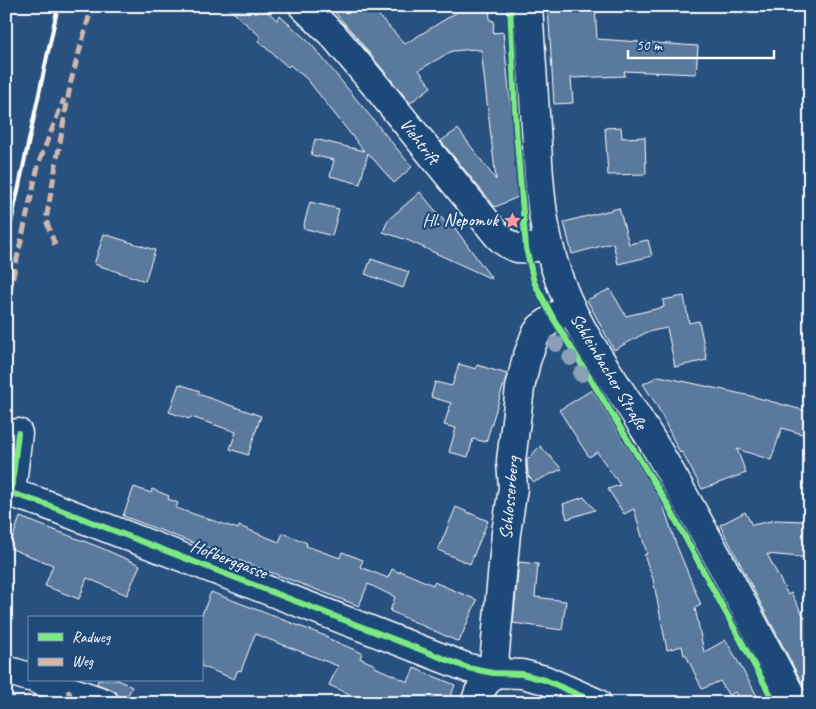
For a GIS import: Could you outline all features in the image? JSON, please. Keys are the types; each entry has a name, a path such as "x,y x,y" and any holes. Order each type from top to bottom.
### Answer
{"street":[{"name":"Viehtrift","path":"303,6 334,36 506,244 515,248 548,245"},
{"name":"Schleinbacher Straße","path":"528,6 542,210 548,245 559,280 570,306 666,466 795,703"},
{"name":"Schlosserberg","path":"493,673 506,533 513,488 511,461 520,388 535,336 548,322 570,306"},
{"name":"Hofberggasse","path":"18,433 11,493 45,504 468,668 493,673"},
{"path":"6,670 28,677"},
{"path":"475,703 479,692 493,673 522,674 545,680 597,703"},
{"path":"44,682 105,703"}],"building":[{"path":"226,6 261,6 277,20 280,16 311,44 412,167 394,183 368,153 360,184 330,176 334,160 311,155 315,139 364,151 307,79 290,65 288,67 258,41 261,37"},
{"path":"329,6 370,6 405,44 467,6 489,6 490,20 494,21 493,33 503,32 520,196 495,207 441,141 458,129 496,180 481,50 452,51 419,70 431,87 410,103"},
{"path":"548,6 595,6 597,39 698,46 696,74 624,71 625,76 571,78 573,103 554,104"},
{"path":"621,127 622,138 645,137 646,174 608,175 605,128"},
{"path":"420,192 445,222 449,220 492,279 407,240 383,232 388,220"},
{"path":"310,202 339,209 332,236 303,228"},
{"path":"619,208 629,244 648,240 652,256 618,264 613,243 572,254 564,222"},
{"path":"104,234 155,250 145,281 94,264"},
{"path":"371,259 409,272 403,288 365,274"},
{"path":"610,289 626,316 664,307 663,300 684,296 689,323 699,321 707,360 675,367 667,328 647,332 614,350 587,300"},
{"path":"459,364 476,369 477,365 507,374 486,442 473,439 468,457 449,452 456,428 444,425 451,403 431,397 435,382 452,386"},
{"path":"659,376 751,396 810,412 805,435 782,428 771,460 737,449 746,473 702,489 682,452 680,453 656,404 643,384"},
{"path":"179,384 200,391 198,394 261,416 248,455 230,449 236,432 191,417 189,419 169,412"},
{"path":"592,390 663,505 676,544 701,605 695,608 704,652 726,640 761,703 741,703 735,692 729,696 720,681 702,689 686,655 684,655 682,646 667,650 653,579 644,555 647,554 634,509 624,514 608,489 620,485 597,452 589,457 559,410"},
{"path":"540,446 562,469 534,482 528,476 527,460"},
{"path":"134,487 151,493 152,489 169,496 168,499 178,503 176,508 238,529 239,526 279,542 283,533 307,543 306,546 340,558 342,552 363,560 360,567 388,578 392,569 433,585 434,582 477,600 459,642 390,611 395,597 368,584 359,606 123,516"},
{"path":"584,497 595,510 567,519 563,504"},
{"path":"456,507 488,521 470,564 438,550"},
{"path":"745,512 752,525 776,520 805,521 806,537 810,537 810,558 767,554 788,595 791,593 804,617 810,616 810,693 800,679 720,525"},
{"path":"20,517 140,565 127,595 87,578 79,599 45,586 53,565 9,548"},
{"path":"519,562 538,564 535,597 566,601 562,630 513,623"},
{"path":"211,592 328,637 362,653 360,658 375,665 375,667 408,682 414,668 455,685 448,703 433,698 431,703 369,703 329,685 338,666 255,634 241,671 238,670 234,679 202,666 201,616"},
{"path":"98,682 122,682 132,687 124,703 120,703 116,692 97,684"}],"railway":[{"path":"6,246 58,6"}],"marked path":[{"path":"55,245 46,220 71,81 92,6"},
{"path":"6,307 39,162 64,99"},
{"path":"68,690 73,703"}],"cycle path":[{"path":"510,6 516,129 526,248 534,282 553,318 666,502 772,698 777,703"},
{"path":"18,433 11,493 45,504 468,668 493,673 522,674 545,680 597,703"}],"place":[{"name":"Hl. Nepomuk","path":"512,220"}]}
